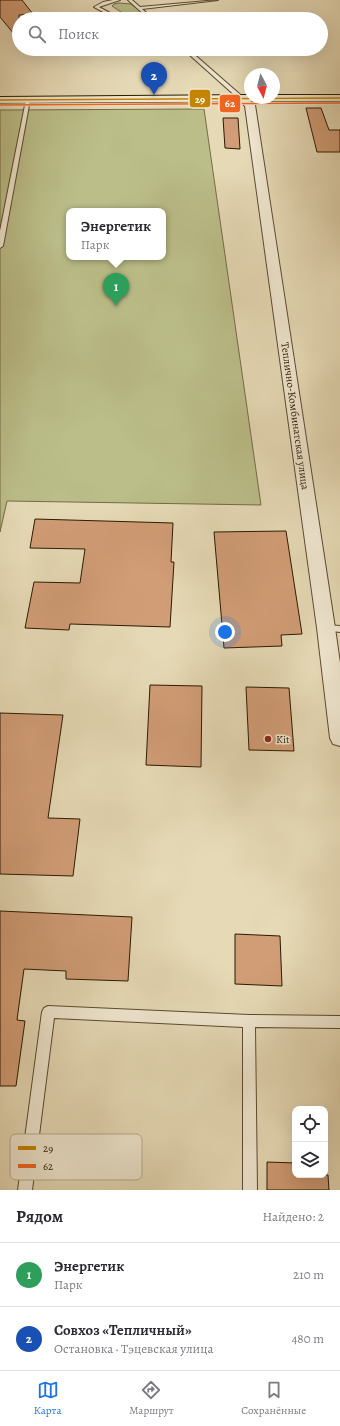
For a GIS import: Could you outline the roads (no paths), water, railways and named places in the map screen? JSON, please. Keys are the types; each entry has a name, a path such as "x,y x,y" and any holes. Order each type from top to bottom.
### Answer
{"main road":[{"path":"0,100 340,98"}],"street":[{"name":"Теплично-Комбинатская улица","path":"242,99 250,105 333,629 340,738"}],"lane":[{"path":"106,12 96,7 104,3 118,0"},
{"path":"130,0 143,12"},
{"path":"139,8 216,0"},
{"path":"192,56 242,99"},
{"path":"0,246 28,100"},
{"path":"32,1134 48,1012 249,1021 340,1022"},
{"path":"249,1021 250,1190"},
{"path":"24,1190 25,1180"}],"place":[{"name":"Совхоз «Тепличный»","path":"154,95"},
{"name":"Энергетик","path":"116,306"},
{"name":"Kit","path":"268,739"}]}
